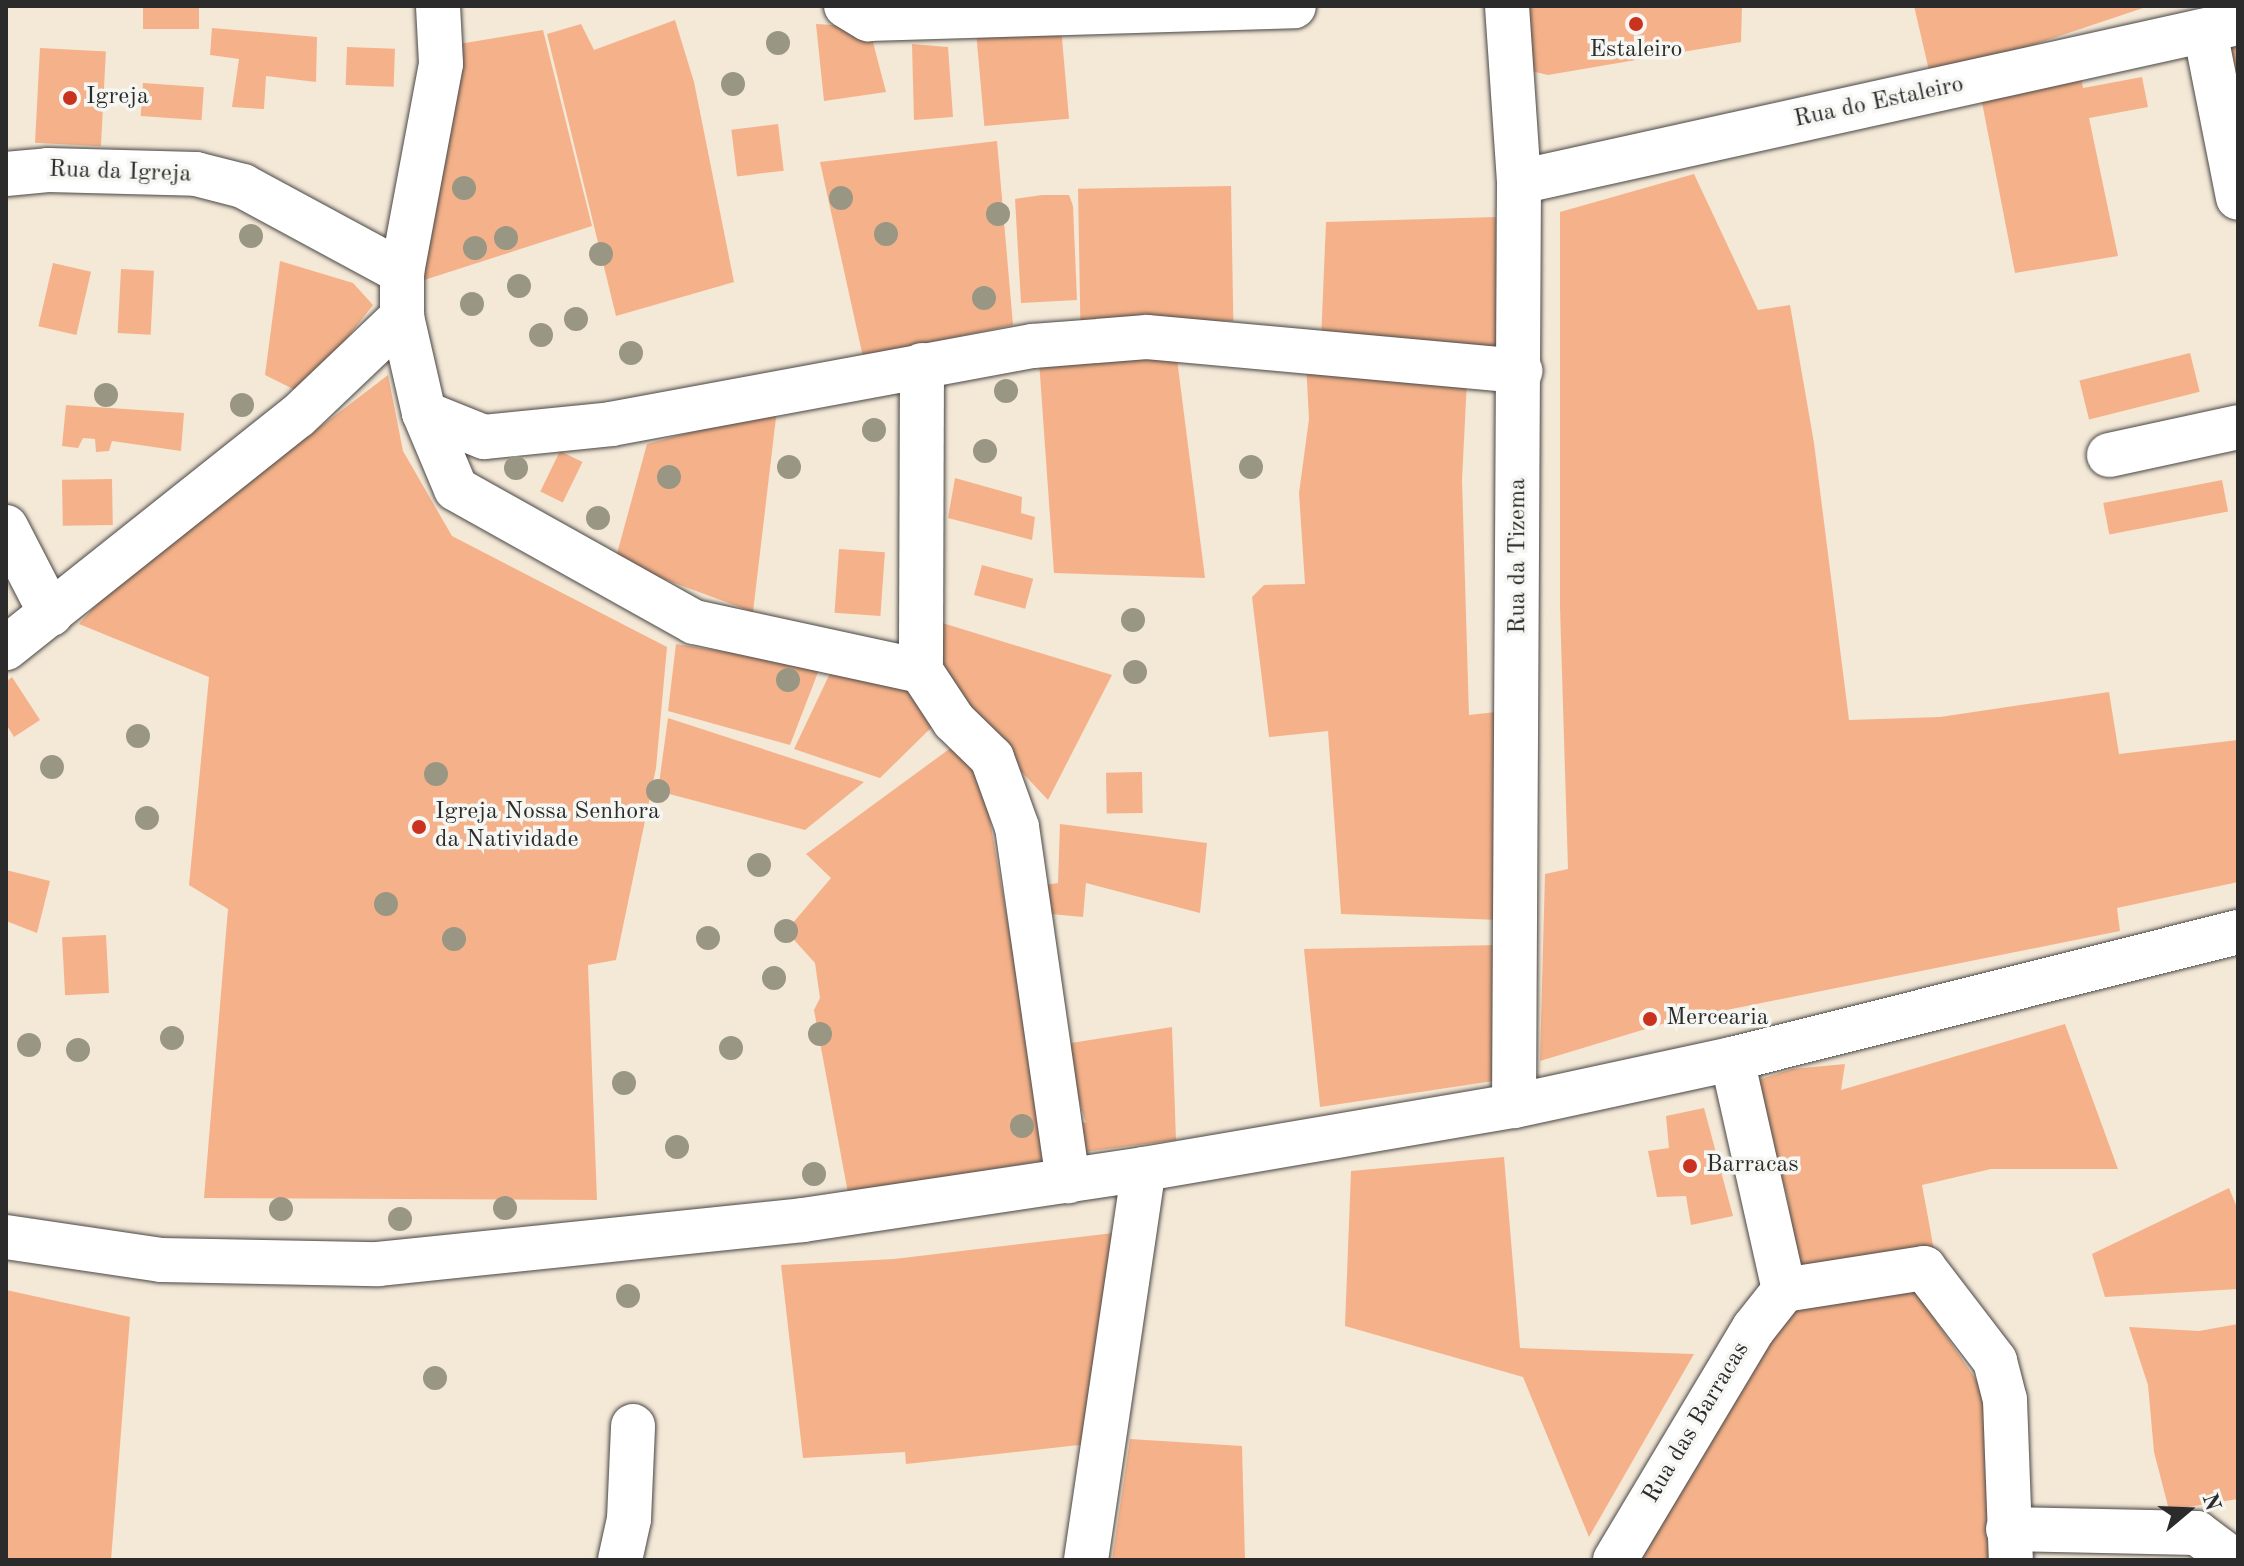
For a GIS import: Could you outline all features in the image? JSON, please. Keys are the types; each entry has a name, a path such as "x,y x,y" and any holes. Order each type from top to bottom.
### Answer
{"street":[{"path":"438,6 441,64 402,272 402,317 424,413 456,489 694,622 921,671"},
{"path":"846,6 868,19 1294,6"},
{"name":"Rua da Tizema","path":"1507,6 1519,182 1514,1106"},
{"path":"2221,27 2238,198"},
{"name":"Rua do Estaleiro","path":"1519,182 2221,27"},
{"name":"Rua da Igreja","path":"6,174 48,170 196,174 243,186 402,272"},
{"path":"6,648 298,416 402,317"},
{"path":"424,413 484,437 611,424 1033,346 1147,337 1520,371"},
{"path":"922,365 921,671 954,721 992,758 1017,827 1068,1181"},
{"path":"2109,455 2238,427"},
{"path":"6,527 51,614"},
{"path":"6,1237 161,1260 378,1264 803,1220 1144,1169 1514,1106 1732,1059 2238,932"},
{"path":"1732,1059 1784,1290 1924,1268 1995,1361 2005,1400 2010,1544 2197,1533 2233,1560"},
{"path":"1086,1560 1144,1169"},
{"name":"Rua das Barracas","path":"1615,1560 1754,1328 1784,1290"},
{"path":"620,1560 629,1519 633,1426"}],"building":[{"path":"143,6 199,6 199,29 143,29"},
{"name":"Estaleiro","path":"1530,6 1742,6 1741,42 1548,75 1531,71"},
{"path":"1914,6 2149,6 1931,79"},
{"path":"675,20 694,82 734,282 616,316 547,34 581,24 594,50"},
{"path":"816,24 869,27 886,92 824,101"},
{"path":"1061,27 1069,119 984,126 976,34"},
{"path":"212,28 317,37 316,82 266,76 264,109 232,107 239,59 210,55"},
{"path":"543,30 592,226 418,282 459,44"},
{"path":"2238,40 2238,107 2225,43"},
{"path":"912,44 948,47 953,117 914,120"},
{"path":"347,47 395,49 394,87 346,85"},
{"name":"Igreja","path":"40,48 106,51 101,146 35,143"},
{"path":"2080,71 2083,88 2142,77 2148,107 2089,118 2118,256 2015,273 1980,92"},
{"path":"143,83 204,87 202,120 141,116"},
{"path":"778,124 784,171 737,176 731,130"},
{"path":"997,141 1013,325 863,357 820,162"},
{"path":"1694,174 1758,310 1790,305 1814,443 1849,720 1940,717 2109,692 2119,754 2238,740 2238,882 2117,908 2120,931 1672,1021 1540,1061 1545,874 1568,869 1560,608 1560,212"},
{"path":"1231,186 1233,321 1080,324 1078,189"},
{"path":"1069,195 1073,206 1077,300 1021,303 1015,199"},
{"path":"1496,217 1498,360 1321,341 1326,222"},
{"path":"280,261 353,283 373,305 303,394 265,375"},
{"path":"53,263 91,272 76,335 38,326"},
{"path":"121,269 154,271 151,335 118,333"},
{"path":"2190,353 2200,392 2089,419 2079,381"},
{"path":"1177,359 1205,578 1054,573 1039,361"},
{"path":"1306,363 1467,381 1462,480 1469,715 1496,712 1500,920 1341,914 1328,731 1269,737 1252,597 1264,585 1305,584 1299,493 1309,419"},
{"name":"Igreja Nossa Senhora da Natividade","path":"388,375 403,451 452,536 667,647 656,768 616,960 588,965 597,1200 204,1198 228,909 189,885 209,677 79,624 115,584"},
{"path":"66,405 184,413 181,451 112,441 109,451 96,452 95,439 83,438 78,448 62,446"},
{"path":"777,409 753,612 615,561 647,444"},
{"path":"560,451 582,462 563,502 540,491"},
{"path":"955,478 1022,497 1021,513 1035,517 1032,540 948,518"},
{"path":"112,479 113,525 63,526 62,480"},
{"path":"2222,480 2228,511 2109,534 2103,503"},
{"path":"839,549 885,552 880,616 835,613"},
{"path":"982,565 1033,579 1025,609 974,595"},
{"path":"936,621 1112,675 1048,800 970,717 939,655"},
{"path":"676,644 820,667 790,745 668,711"},
{"path":"833,667 924,689 934,725 880,778 794,749"},
{"path":"12,677 40,720 14,737 6,724 6,682"},
{"path":"668,718 864,782 805,830 658,791"},
{"path":"963,739 978,751 1049,1160 848,1193 814,1010 820,998 815,963 786,931 831,878 806,854"},
{"path":"1142,772 1143,813 1107,814 1106,773"},
{"path":"1060,824 1207,843 1200,913 1086,883 1083,917 1040,913 1038,886 1058,883"},
{"path":"6,870 50,881 37,933 6,921"},
{"path":"106,935 109,993 65,995 62,937"},
{"path":"1499,945 1500,1080 1320,1107 1304,949"},
{"path":"2065,1024 2118,1169 1991,1169 1922,1185 1934,1250 1799,1270 1787,1196 1755,1081 1792,1069 1845,1064 1841,1090"},
{"path":"1172,1027 1176,1140 1076,1153 1073,1120 1086,1123 1079,1100 1070,1095 1071,1043"},
{"path":"1704,1108 1733,1216 1691,1225 1686,1196 1657,1197 1648,1151 1669,1148 1666,1116"},
{"path":"1504,1157 1520,1348 1694,1354 1589,1537 1523,1377 1345,1326 1351,1171"},
{"path":"2229,1188 2238,1210 2238,1289 2105,1297 2092,1254"},
{"path":"1122,1232 1088,1444 906,1464 905,1452 803,1458 781,1265 894,1259"},
{"path":"1911,1285 1984,1391 1998,1560 1628,1560 1775,1312"},
{"path":"6,1290 130,1317 111,1560 6,1560"},
{"path":"2238,1324 2238,1499 2169,1510 2154,1452 2148,1385 2129,1327 2199,1331"},
{"path":"1130,1439 1242,1446 1245,1560 1112,1560"}],"place":[{"name":"Estaleiro","path":"1636,24"},
{"name":"Igreja","path":"70,98"},
{"name":"Igreja Nossa Senhora da Natividade","path":"419,827"},
{"name":"Mercearia","path":"1650,1019"},
{"name":"Barracas","path":"1690,1166"}]}
